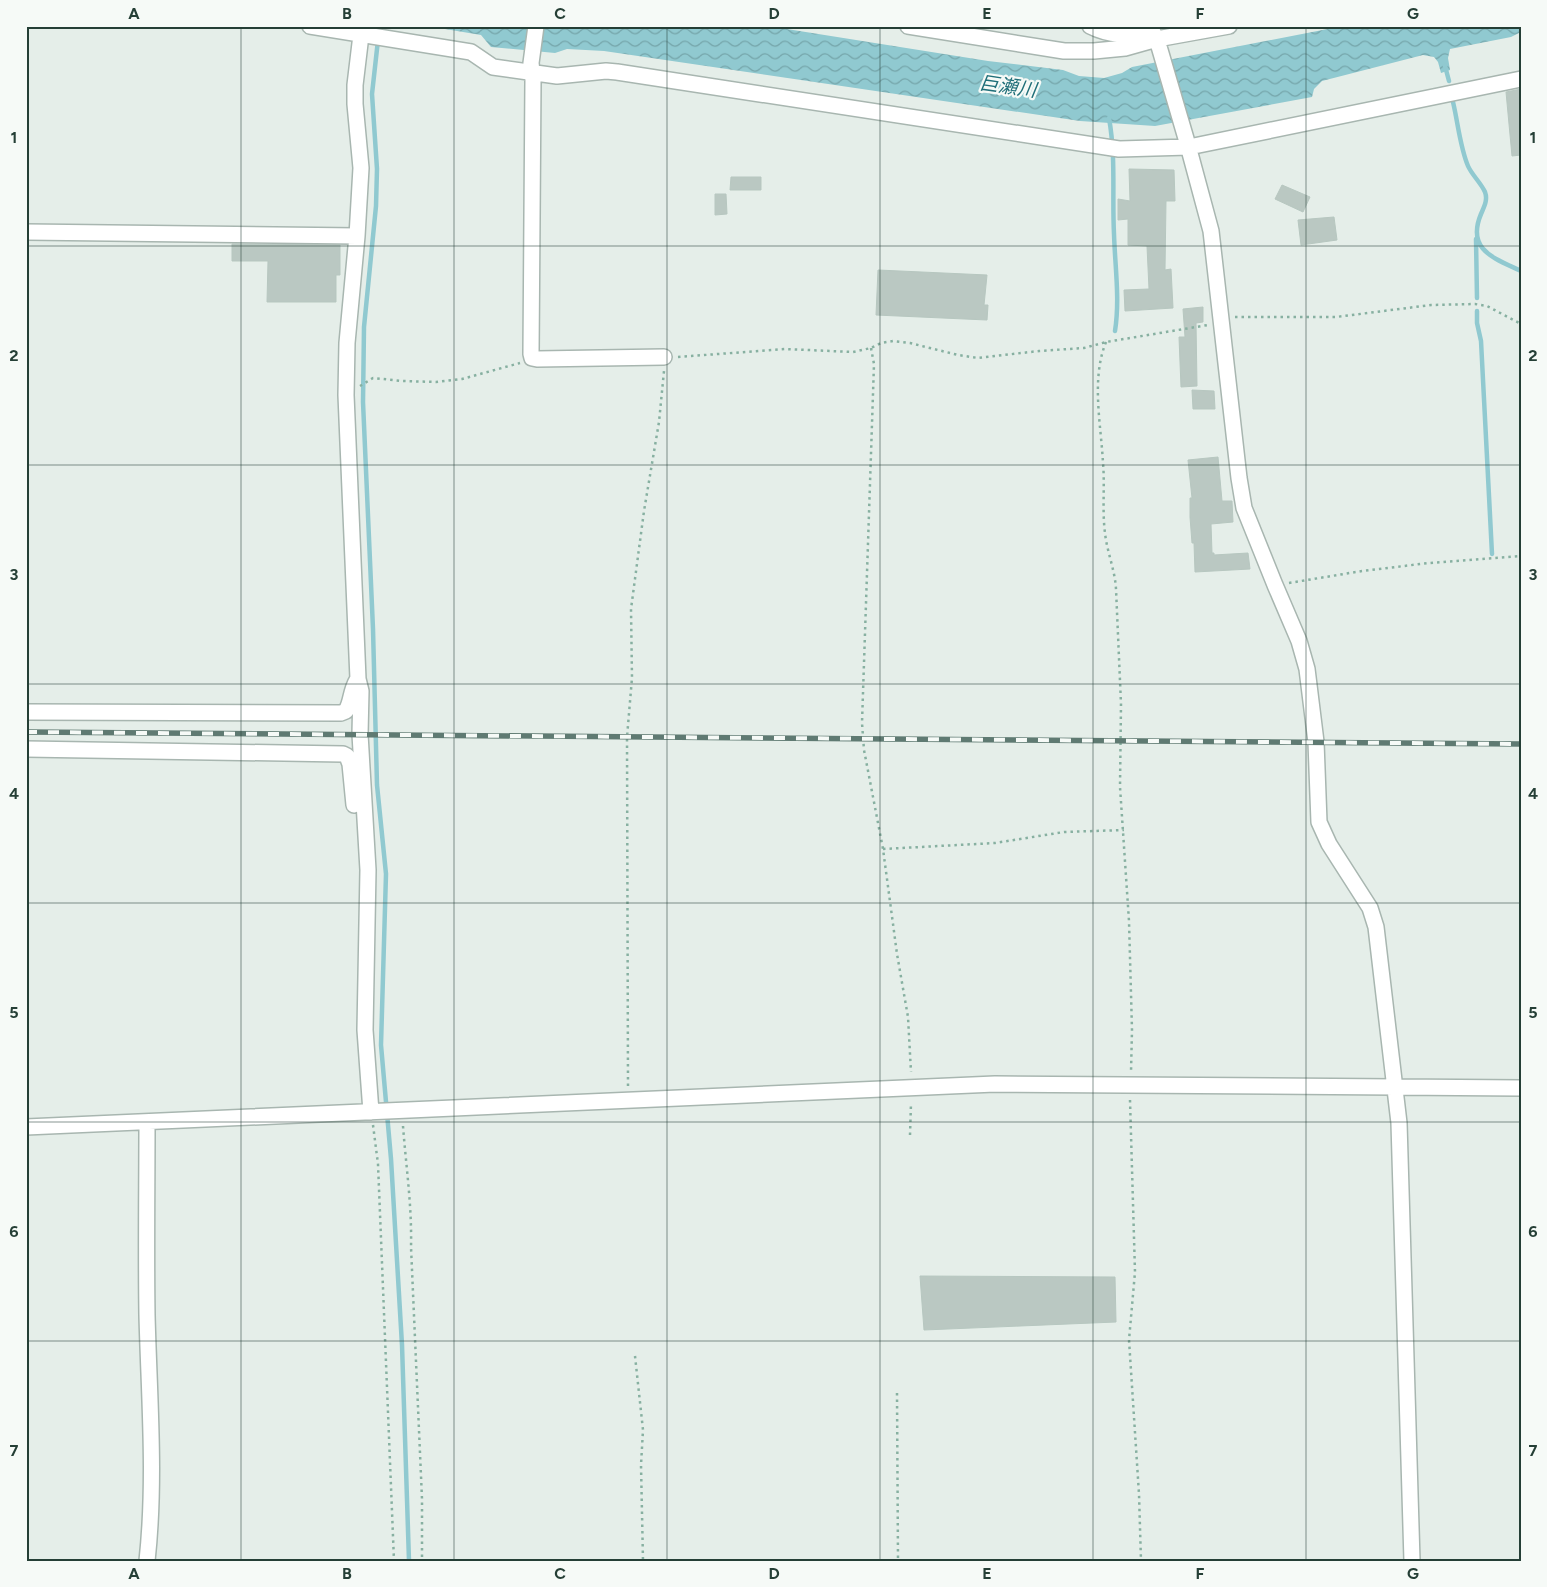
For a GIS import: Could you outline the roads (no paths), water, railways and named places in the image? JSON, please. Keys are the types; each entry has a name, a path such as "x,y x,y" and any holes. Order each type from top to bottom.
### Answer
{"street":[{"path":"310,26 471,52 493,67 532,68 568,76 606,71 617,72 1113,149 1188,145 1521,79"},
{"path":"536,26 532,68 532,358 664,357"},
{"path":"908,26 1064,51 1125,48 1154,36"},
{"path":"1090,26 1099,31 1120,36 1154,36 1229,26"},
{"path":"364,35 355,85 361,168 347,343 346,394 358,679 361,692 360,734 368,870 365,1030 373,1112"},
{"path":"1154,36 1188,145 1211,232 1238,478 1244,508 1298,641 1307,669 1316,742 1319,822 1329,844 1370,908 1376,926 1399,1123 1412,1561"},
{"path":"26,232 357,236"},
{"path":"26,712 341,713 346,711 349,705 351,691 358,679"},
{"path":"26,749 342,754 347,756 350,764 354,805 366,839"},
{"path":"26,1127 995,1084 1521,1088"},
{"path":"146,1122 147,1312 152,1452 147,1561"}],"water":[{"name":"巨瀬川","path":"427,26 768,26 988,61 1063,70 1079,76 1104,78 1122,73 1132,67 1343,26 1521,26 1521,32 1511,37 1450,49 1448,58 1450,70 1441,73 1438,62 1434,57 1423,55 1322,81 1314,89 1312,97 1155,126 1080,121 604,51 567,49 555,53 491,47 481,35"}],"waterway":[{"path":"378,40 372,94 377,169 376,206 364,327 363,402 373,629 377,785 386,874 381,1045 391,1159 402,1345 409,1561"},
{"path":"1445,66 1449,81"},
{"path":"1453,102 1465,159 1486,195 1477,226 1477,236 1480,244 1493,257 1521,271"},
{"path":"1109,118 1113,162 1113,220 1117,295 1115,331"},
{"path":"1476,239 1477,298"},
{"path":"1477,311 1477,323 1481,341 1492,554"}],"railway":[{"path":"26,732 1521,744"}]}
